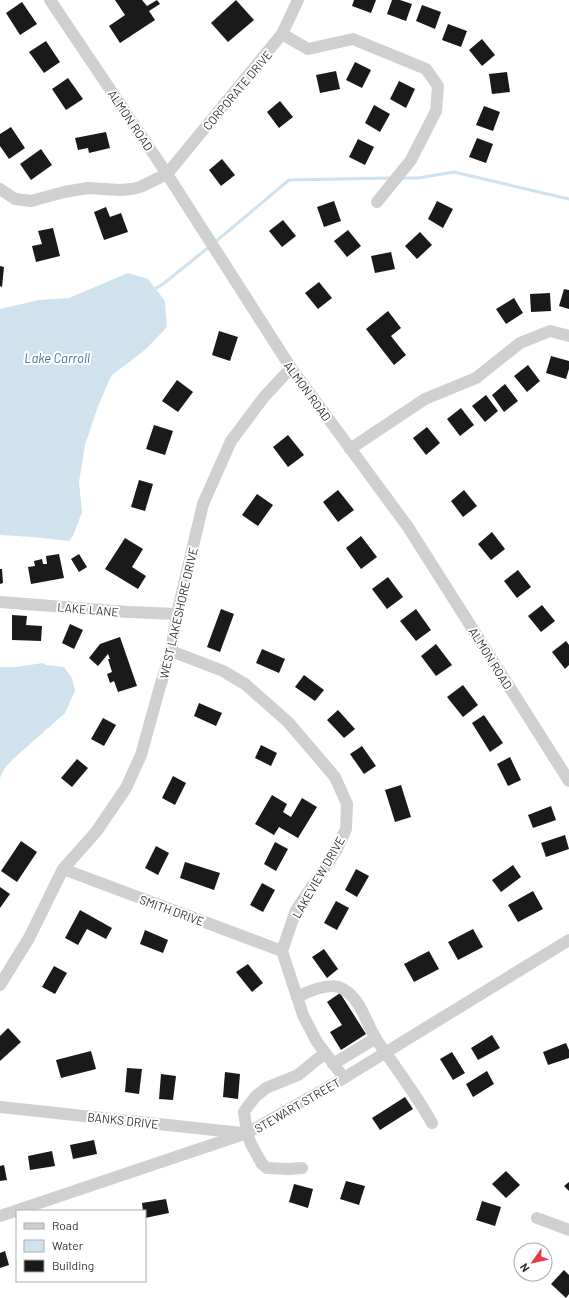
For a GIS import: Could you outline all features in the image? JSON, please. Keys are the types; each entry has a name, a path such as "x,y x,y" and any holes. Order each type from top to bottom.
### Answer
{"street":[{"name":"ALMON ROAD","path":"50,0 167,174 291,368 408,527 569,781"},
{"name":"CORPORATE DRIVE","path":"167,174 282,34 298,0"},
{"path":"282,34 308,49 353,39 426,70 438,86 436,111 411,160 377,202"},
{"path":"0,189 15,198 31,201 64,192 88,188 132,189 145,185 167,174"},
{"path":"350,449 425,399 476,378 520,343 550,331 569,336"},
{"name":"WEST LAKESHORE DRIVE","path":"0,985 29,938 63,869 96,832 126,788 141,755 171,651 177,614 203,504 231,441 264,397 291,368"},
{"name":"LAKE LANE","path":"0,602 128,612 177,614"},
{"name":"LAKEVIEW DRIVE","path":"171,651 223,671 245,684 288,722 335,777 346,804 346,829 336,850 296,910 282,951"},
{"name":"SMITH DRIVE","path":"63,869 282,951"},
{"name":"STEWART STREET","path":"18,1210 247,1133 344,1078 569,940"},
{"path":"282,951 303,1015 317,1042 344,1078"},
{"path":"297,997 307,991 336,985 352,995 376,1038 423,1107 432,1124"},
{"path":"333,1064 376,1038"},
{"path":"302,1168 267,1168 257,1157 247,1133 244,1112 256,1096 266,1088 298,1075 325,1054"},
{"name":"BANKS DRIVE","path":"0,1107 247,1133"},
{"name":"STEWART STREET","path":"0,1216 16,1211"},
{"path":"537,1218 569,1230"}],"water":[{"name":"Lake Carroll","path":"128,273 148,279 165,301 167,327 146,349 111,376 97,409 85,445 79,482 82,512 73,536 69,541 0,535 0,309 39,300 69,298"},
{"path":"43,663 46,665 64,667 72,678 75,691 65,713 12,760 4,769 0,778 0,667 15,667"}],"building":[{"path":"115,0 142,0 147,6 157,0 160,4 149,11 155,20 120,43 109,26 125,15"},
{"path":"236,0 254,20 228,42 211,23"},
{"path":"354,0 376,0 371,13 352,6"},
{"path":"392,0 400,0 412,4 406,21 387,14"},
{"path":"22,2 37,24 20,35 6,13"},
{"path":"422,5 441,12 435,29 416,21"},
{"path":"448,24 467,31 461,47 442,40"},
{"path":"482,39 495,55 482,66 469,50"},
{"path":"46,41 60,62 44,73 29,52"},
{"path":"355,62 371,70 362,88 346,80"},
{"path":"336,71 340,89 320,93 316,75"},
{"path":"507,72 510,92 492,94 489,74"},
{"path":"68,78 83,99 66,110 52,89"},
{"path":"399,81 415,89 406,108 390,99"},
{"path":"280,101 293,117 279,128 267,112"},
{"path":"374,105 390,114 380,132 365,123"},
{"path":"484,106 500,112 493,131 476,125"},
{"path":"11,127 25,148 9,159 0,146 0,134"},
{"path":"106,132 110,148 89,153 88,148 78,150 75,138"},
{"path":"477,138 493,144 486,163 469,157"},
{"path":"358,139 374,147 365,165 349,157"},
{"path":"41,149 52,165 31,180 20,164"},
{"path":"222,159 235,175 221,186 209,170"},
{"path":"334,201 341,221 324,227 317,207"},
{"path":"437,201 453,209 443,228 428,219"},
{"path":"106,207 110,217 121,213 128,232 104,240 94,212"},
{"path":"283,220 296,236 282,247 269,231"},
{"path":"53,228 60,256 36,262 32,246 42,244 38,231"},
{"path":"348,230 361,246 347,257 334,241"},
{"path":"420,232 432,245 417,259 405,246"},
{"path":"391,252 395,269 375,273 371,256"},
{"path":"0,266 4,267 2,287 0,286"},
{"path":"319,282 332,298 318,309 305,293"},
{"path":"564,289 569,290 569,309 559,306"},
{"path":"550,293 551,311 531,312 530,294"},
{"path":"514,298 523,313 506,324 496,309"},
{"path":"388,311 401,328 391,336 406,355 394,365 366,329"},
{"path":"219,331 238,337 230,361 212,355"},
{"path":"551,356 569,361 569,369 566,379 546,373"},
{"path":"528,365 540,381 527,392 514,376"},
{"path":"177,380 193,392 178,412 162,401"},
{"path":"505,384 518,401 504,412 492,395"},
{"path":"486,395 498,411 485,422 472,406"},
{"path":"461,408 474,425 460,436 447,419"},
{"path":"154,425 173,431 165,455 146,449"},
{"path":"427,427 440,443 426,455 413,438"},
{"path":"288,435 304,455 288,467 273,447"},
{"path":"139,480 153,484 145,511 131,507"},
{"path":"338,490 354,510 338,522 323,502"},
{"path":"464,490 477,506 463,517 451,501"},
{"path":"257,494 273,505 258,526 242,515"},
{"path":"492,532 505,549 491,560 478,544"},
{"path":"361,536 377,557 361,569 346,548"},
{"path":"125,538 143,549 132,567 146,576 138,589 105,569"},
{"path":"59,554 64,578 31,584 28,567 35,566 34,561 42,559 43,564 47,564 46,556"},
{"path":"79,554 87,567 79,572 71,559"},
{"path":"0,569 2,569 3,583 0,584"},
{"path":"518,570 531,587 517,598 504,581"},
{"path":"388,577 403,597 387,609 372,589"},
{"path":"542,605 555,621 541,632 528,616"},
{"path":"221,609 234,614 220,652 207,647"},
{"path":"416,609 431,630 416,641 400,621"},
{"path":"12,615 27,616 26,625 42,626 41,641 12,640"},
{"path":"70,624 83,630 74,649 62,643"},
{"path":"120,637 137,686 118,692 114,681 110,683 107,674 112,672 108,654 98,666 89,658 100,644"},
{"path":"566,641 569,645 569,665 565,669 552,652"},
{"path":"436,644 452,665 436,676 421,656"},
{"path":"262,649 285,659 279,673 256,663"},
{"path":"304,675 324,690 315,701 295,687"},
{"path":"463,685 478,705 463,717 447,697"},
{"path":"199,703 222,713 216,726 194,716"},
{"path":"338,710 355,729 344,738 327,720"},
{"path":"484,715 503,743 490,752 472,723"},
{"path":"103,718 116,725 104,746 91,739"},
{"path":"261,745 277,753 271,766 255,758"},
{"path":"362,746 376,766 364,774 350,754"},
{"path":"510,757 521,780 508,786 497,764"},
{"path":"77,759 88,768 72,787 61,778"},
{"path":"173,776 186,783 175,805 162,798"},
{"path":"401,785 411,817 395,822 385,790"},
{"path":"272,795 287,804 283,812 291,817 302,798 317,807 298,838 279,827 274,835 255,824"},
{"path":"551,806 556,820 533,828 528,815"},
{"path":"565,835 569,849 546,857 541,843"},
{"path":"21,841 37,852 17,882 1,871"},
{"path":"275,842 288,849 276,871 264,864"},
{"path":"156,846 169,853 158,875 145,868"},
{"path":"185,862 220,873 214,890 180,878"},
{"path":"513,865 521,877 501,892 492,880"},
{"path":"356,869 369,876 357,897 345,890"},
{"path":"262,883 275,890 263,912 250,905"},
{"path":"0,887 10,894 0,908"},
{"path":"533,891 543,909 518,922 508,905"},
{"path":"336,901 349,908 337,930 324,923"},
{"path":"80,910 112,928 106,939 87,929 78,945 65,938"},
{"path":"473,929 483,947 458,960 448,942"},
{"path":"145,930 168,940 163,953 140,944"},
{"path":"324,949 338,969 327,978 312,957"},
{"path":"429,951 439,969 414,982 404,964"},
{"path":"248,964 263,983 252,992 236,972"},
{"path":"54,966 67,973 55,994 42,987"},
{"path":"340,993 366,1034 341,1050 330,1032 342,1025 327,1002"},
{"path":"8,1028 21,1042 0,1061 0,1036"},
{"path":"492,1035 500,1048 478,1060 471,1048"},
{"path":"566,1043 569,1050 569,1058 548,1065 543,1052"},
{"path":"91,1051 96,1069 61,1078 56,1060"},
{"path":"452,1052 465,1073 453,1080 440,1059"},
{"path":"127,1068 142,1069 139,1094 125,1092"},
{"path":"487,1071 494,1084 473,1097 466,1084"},
{"path":"225,1072 240,1074 238,1099 223,1097"},
{"path":"161,1074 176,1076 173,1100 159,1099"},
{"path":"405,1097 413,1109 380,1130 372,1118"},
{"path":"94,1140 97,1154 73,1159 70,1145"},
{"path":"52,1151 55,1166 30,1170 28,1156"},
{"path":"4,1165 7,1180 0,1181 0,1166"},
{"path":"506,1171 520,1185 506,1198 492,1184"},
{"path":"346,1181 365,1186 359,1205 340,1199"},
{"path":"569,1182 569,1191 564,1186"},
{"path":"294,1184 313,1189 308,1208 289,1202"},
{"path":"166,1199 169,1213 146,1218 146,1210 143,1210 142,1203"},
{"path":"482,1201 501,1207 495,1226 476,1220"},
{"path":"5,1251 9,1265 0,1268 0,1253"},
{"path":"564,1270 569,1275 569,1294 566,1298 551,1284"}],"waterway":[{"path":"400,178 418,178 454,172 569,199"},
{"path":"214,243 289,180 391,178"},
{"path":"153,290 163,284 209,247"}]}
